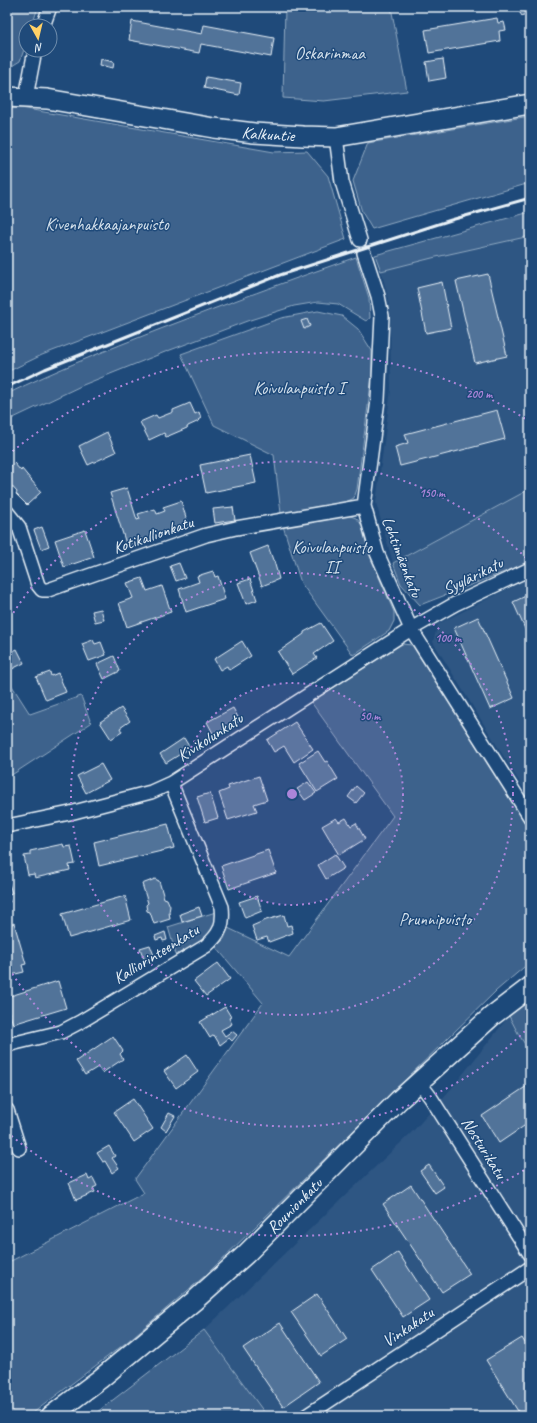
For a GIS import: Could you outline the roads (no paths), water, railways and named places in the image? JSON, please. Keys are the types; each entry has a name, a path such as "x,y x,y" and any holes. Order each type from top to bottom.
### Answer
{"main road":[{"name":"Kalkuntie","path":"7,97 47,99 214,128 254,133 336,137 530,104"},
{"name":"Rounionkatu","path":"51,1416 100,1379 194,1301 246,1254 399,1100 492,1016 530,987"}],"street":[{"path":"46,18 50,7"},
{"path":"26,97 33,58"},
{"path":"336,137 342,182 360,240"},
{"name":"Lehtimäenkatu","path":"364,253 378,296 382,316 378,400 364,506 377,554 411,629 530,817"},
{"name":"Kotikallionkatu","path":"7,512 19,527 38,585 42,590 48,590 206,535 236,528 364,506"},
{"name":"Syylärikatu","path":"411,629 455,604 530,568"},
{"name":"Kivikolunkatu","path":"7,826 70,813 144,794 171,783 411,629"},
{"name":"Kalliorinteenkatu","path":"7,1045 61,1032 67,1029 206,946 215,938 223,917 222,907 171,783"},
{"name":"Nosturikatu","path":"419,1082 431,1098 530,1254"},
{"path":"7,1110 19,1148"},
{"name":"Vinkakatu","path":"306,1416 530,1268"}],"railway":[{"path":"7,387 45,369 280,275 451,220 530,198"}],"park label":[{"name":"Oskarinmaa","path":"330,53"},
{"name":"Kivenhakkaajanpuisto","path":"107,224"},
{"name":"Koivulanpuisto I","path":"299,388"},
{"name":"Koivulanpuisto II","path":"332,557"},
{"name":"Prunnipuisto","path":"435,919"}]}
